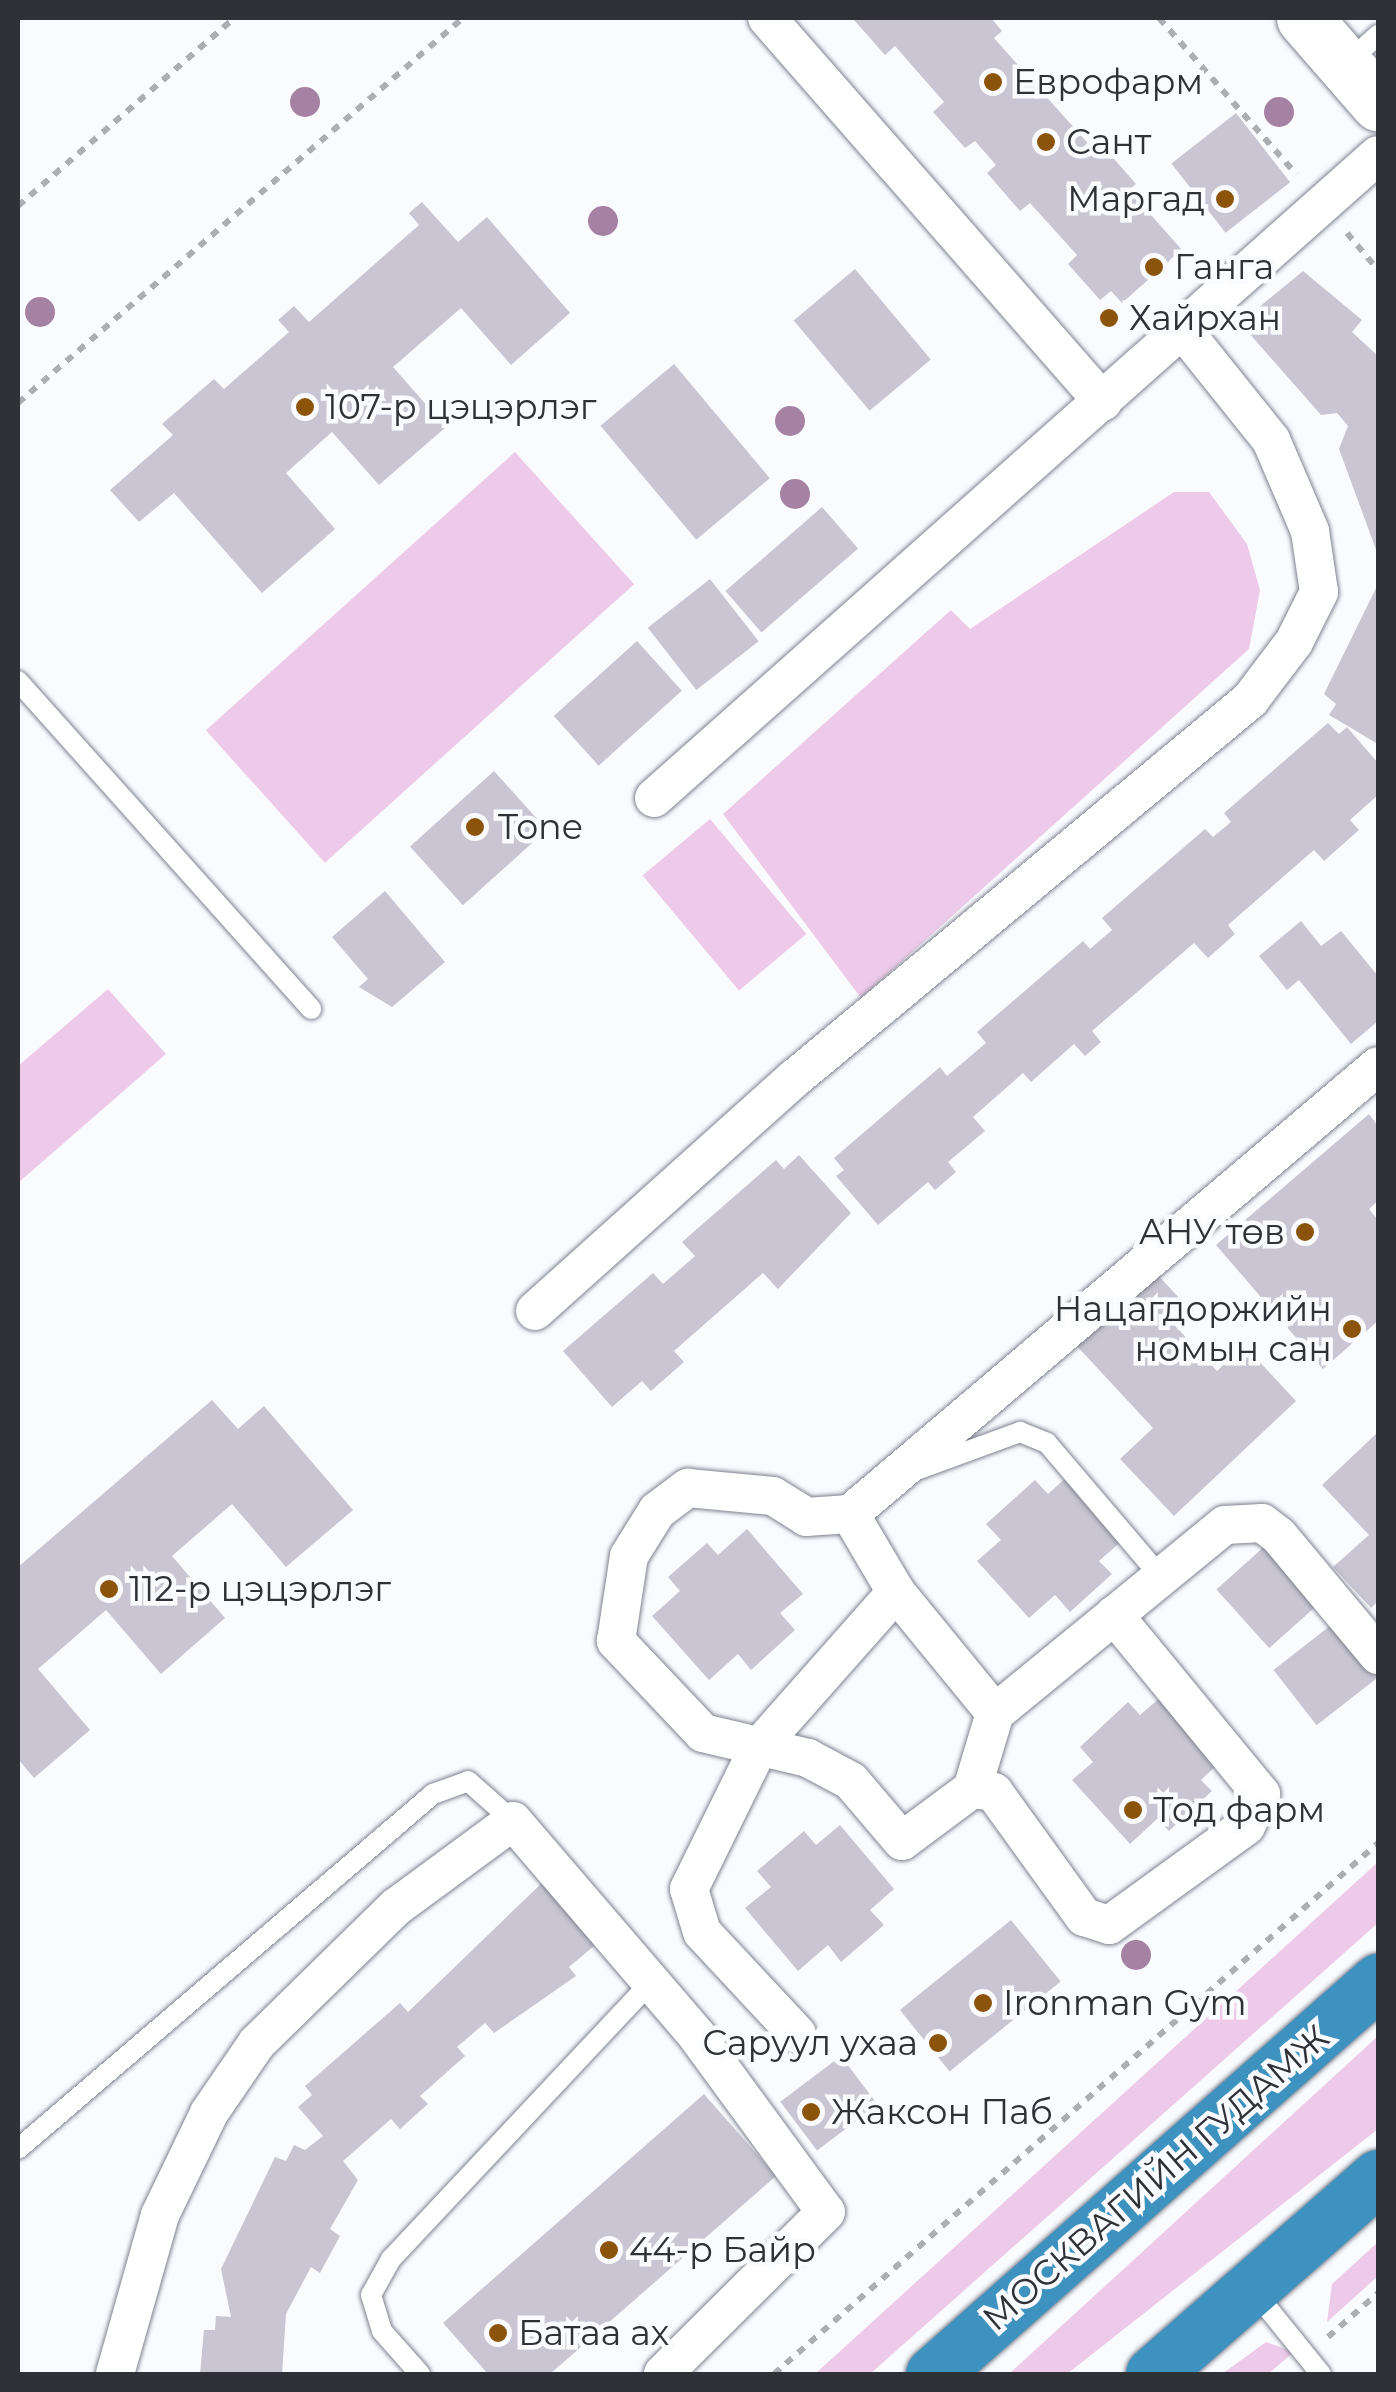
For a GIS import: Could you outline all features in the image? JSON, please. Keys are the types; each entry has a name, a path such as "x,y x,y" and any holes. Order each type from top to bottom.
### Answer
{"highway":[{"name":"МОСКВАГИЙН ГУДАМЖ","path":"933,2374 1378,1980"},
{"path":"1153,2374 1378,2177"}],"street":[{"path":"767,18 1103,402"},
{"path":"1304,18 1368,67"},
{"path":"654,798 1378,155"},
{"path":"535,1311 795,1078 1250,700 1294,642 1319,592 1310,531 1271,440 1182,329"},
{"path":"1378,1066 850,1514 806,1517 772,1496 688,1488 657,1511 629,1556 616,1602 624,1652 704,1733 758,1747 851,1781 902,1841 972,1789 995,1712 1226,1525 1262,1523 1378,1655"},
{"path":"850,1514 896,1592 995,1712"},
{"path":"797,2034 702,1932 689,1889 758,1747 896,1592"},
{"path":"972,1789 994,1792 1084,1917 1109,1925 1246,1826 1262,1794 1241,1759 1114,1614"},
{"path":"115,2374 160,2215 209,2113 257,2043 396,1907 513,1821 652,1981 826,2212 664,2374"}],"lane":[{"path":"18,682 311,1008"},
{"path":"892,1478 1020,1432 1047,1443 1161,1577"},
{"path":"18,2149 433,1794 468,1781 513,1821"},
{"path":"420,2374 382,2331 372,2295 391,2259 652,1981"},
{"path":"1252,2288 1321,2374"}],"path":[{"path":"18,206 234,18"},
{"path":"18,403 463,18"},
{"path":"1159,18 1378,270"},
{"path":"774,2374 1378,1843"}],"shaded area":[{"path":"515,452 634,584 325,863 206,730"},
{"path":"1174,492 1209,492 1247,544 1260,590 1249,649 861,998 723,814 951,610 970,629"},
{"path":"710,819 806,934 739,990 643,876"},
{"path":"108,989 166,1054 18,1183 18,1066"},
{"path":"1378,1862 1378,1923 870,2374 815,2374"},
{"path":"1378,2036 1378,2129 1067,2374 1009,2374"},
{"path":"1378,2242 1378,2276 1327,2322 1332,2284"},
{"path":"1266,2342 1294,2352 1268,2374 1222,2374"}],"building":[{"path":"991,18 1002,31 994,38 1102,159 1108,152 1136,184 1129,190 1182,250 1122,303 1111,291 1100,300 1068,264 1077,255 1030,203 1020,211 987,173 996,165 975,141 965,148 933,112 944,102 895,46 885,55 854,20"},
{"path":"1236,113 1290,182 1226,233 1171,163"},
{"name":"107-р цэцэрлэг","path":"422,202 458,242 487,217 570,313 511,365 461,308 393,367 446,427 379,485 332,432 286,473 335,529 262,593 174,493 139,522 110,490 173,435 162,424 214,379 224,389 289,332 278,320 294,306 309,322 419,225 409,213"},
{"path":"855,269 931,359 870,411 794,320"},
{"path":"1303,271 1362,320 1352,332 1378,356 1378,555 1339,449 1348,426 1337,413 1321,415 1240,323"},
{"path":"674,364 770,478 696,540 600,426"},
{"path":"822,507 858,549 761,632 725,591"},
{"path":"710,579 759,641 696,690 648,628"},
{"path":"1378,584 1378,744 1329,715 1336,704 1324,694"},
{"path":"637,641 682,691 599,766 554,716"},
{"path":"1328,723 1339,734 1347,727 1378,763 1378,795 1350,820 1359,830 1324,861 1314,850 1228,925 1235,934 1208,958 1194,943 1092,1031 1101,1042 1085,1056 1074,1044 1031,1082 1023,1073 973,1117 985,1131 948,1162 956,1172 935,1190 928,1182 878,1225 836,1176 844,1170 834,1158 940,1067 947,1076 986,1043 977,1032 1083,941 1090,949 1112,930 1102,918 1205,829 1213,837 1231,822 1224,813"},
{"path":"494,771 547,830 463,905 410,847"},
{"path":"385,891 445,962 392,1007 359,987 368,979 332,937"},
{"path":"1301,921 1321,946 1341,931 1378,976 1378,1021 1351,1044 1299,980 1287,990 1259,956"},
{"name":"АНУ төв","path":"1369,1114 1378,1126 1378,1201 1369,1209 1378,1220 1378,1321 1323,1369 1216,1245"},
{"path":"799,1155 851,1213 778,1289 763,1273 674,1351 684,1362 651,1391 642,1381 612,1407 563,1351 653,1273 663,1284 695,1256 682,1242 776,1160 784,1169"},
{"path":"1154,1271 1183,1302 1167,1317 1217,1371 1244,1345 1296,1401 1174,1516 1120,1459 1153,1428 1075,1344"},
{"name":"112-р цэцэрлэг","path":"212,1400 238,1429 264,1406 353,1510 286,1567 232,1504 172,1556 225,1618 161,1674 106,1610 38,1669 90,1730 34,1778 18,1759 18,1567"},
{"path":"1378,1432 1378,1601 1371,1608 1333,1567 1369,1535 1322,1485"},
{"path":"1068,1476 1124,1539 1099,1561 1112,1574 1070,1612 1055,1595 1029,1618 977,1561 1001,1540 986,1524 1035,1480 1048,1494"},
{"path":"747,1529 803,1594 780,1613 795,1630 751,1670 738,1654 709,1680 652,1616 680,1591 668,1577 707,1543 718,1555"},
{"path":"1267,1544 1320,1603 1269,1648 1216,1590"},
{"path":"1335,1622 1378,1677 1317,1725 1274,1670"},
{"path":"1162,1696 1222,1760 1201,1780 1212,1791 1169,1831 1157,1819 1130,1844 1072,1780 1093,1762 1080,1747 1128,1702 1140,1715"},
{"path":"840,1825 894,1889 870,1910 884,1925 841,1962 828,1945 798,1971 745,1908 771,1887 757,1871 804,1831 816,1845"},
{"path":"546,1879 601,1940 569,1967 576,1976 494,2033 485,2023 457,2047 465,2056 420,2096 428,2104 400,2129 391,2119 343,2161 358,2180 330,2229 340,2236 320,2273 311,2267 286,2314 282,2374 200,2374 204,2330 215,2330 216,2316 231,2317 221,2269 275,2157 286,2161 294,2145 305,2150 323,2136 298,2107 312,2095 305,2086 400,2003 408,2012"},
{"path":"1011,1920 1061,1981 950,2071 900,2010"},
{"path":"841,2056 878,2105 817,2150 780,2102"},
{"name":"44-р Байр","path":"704,2094 776,2176 550,2374 488,2374 443,2323"}],"place":[{"name":"Еврофарм","path":"993,82"},
{"name":"Сант","path":"1046,142"},
{"name":"Маргад","path":"1225,199"},
{"name":"Ганга","path":"1154,267"},
{"name":"Хайрхан","path":"1109,318"},
{"name":"107-р цэцэрлэг","path":"305,407"},
{"name":"Tone","path":"475,827"},
{"name":"АНУ төв","path":"1305,1232"},
{"name":"Нацагдоржийн номын сан","path":"1352,1329"},
{"name":"112-р цэцэрлэг","path":"109,1589"},
{"name":"Тод фарм","path":"1133,1810"},
{"name":"Ironman Gym","path":"983,2003"},
{"name":"Саруул ухаа","path":"938,2043"},
{"name":"Жаксон Паб","path":"811,2112"},
{"name":"44-р Байр","path":"609,2250"},
{"name":"Батаа ах","path":"498,2333"}]}
